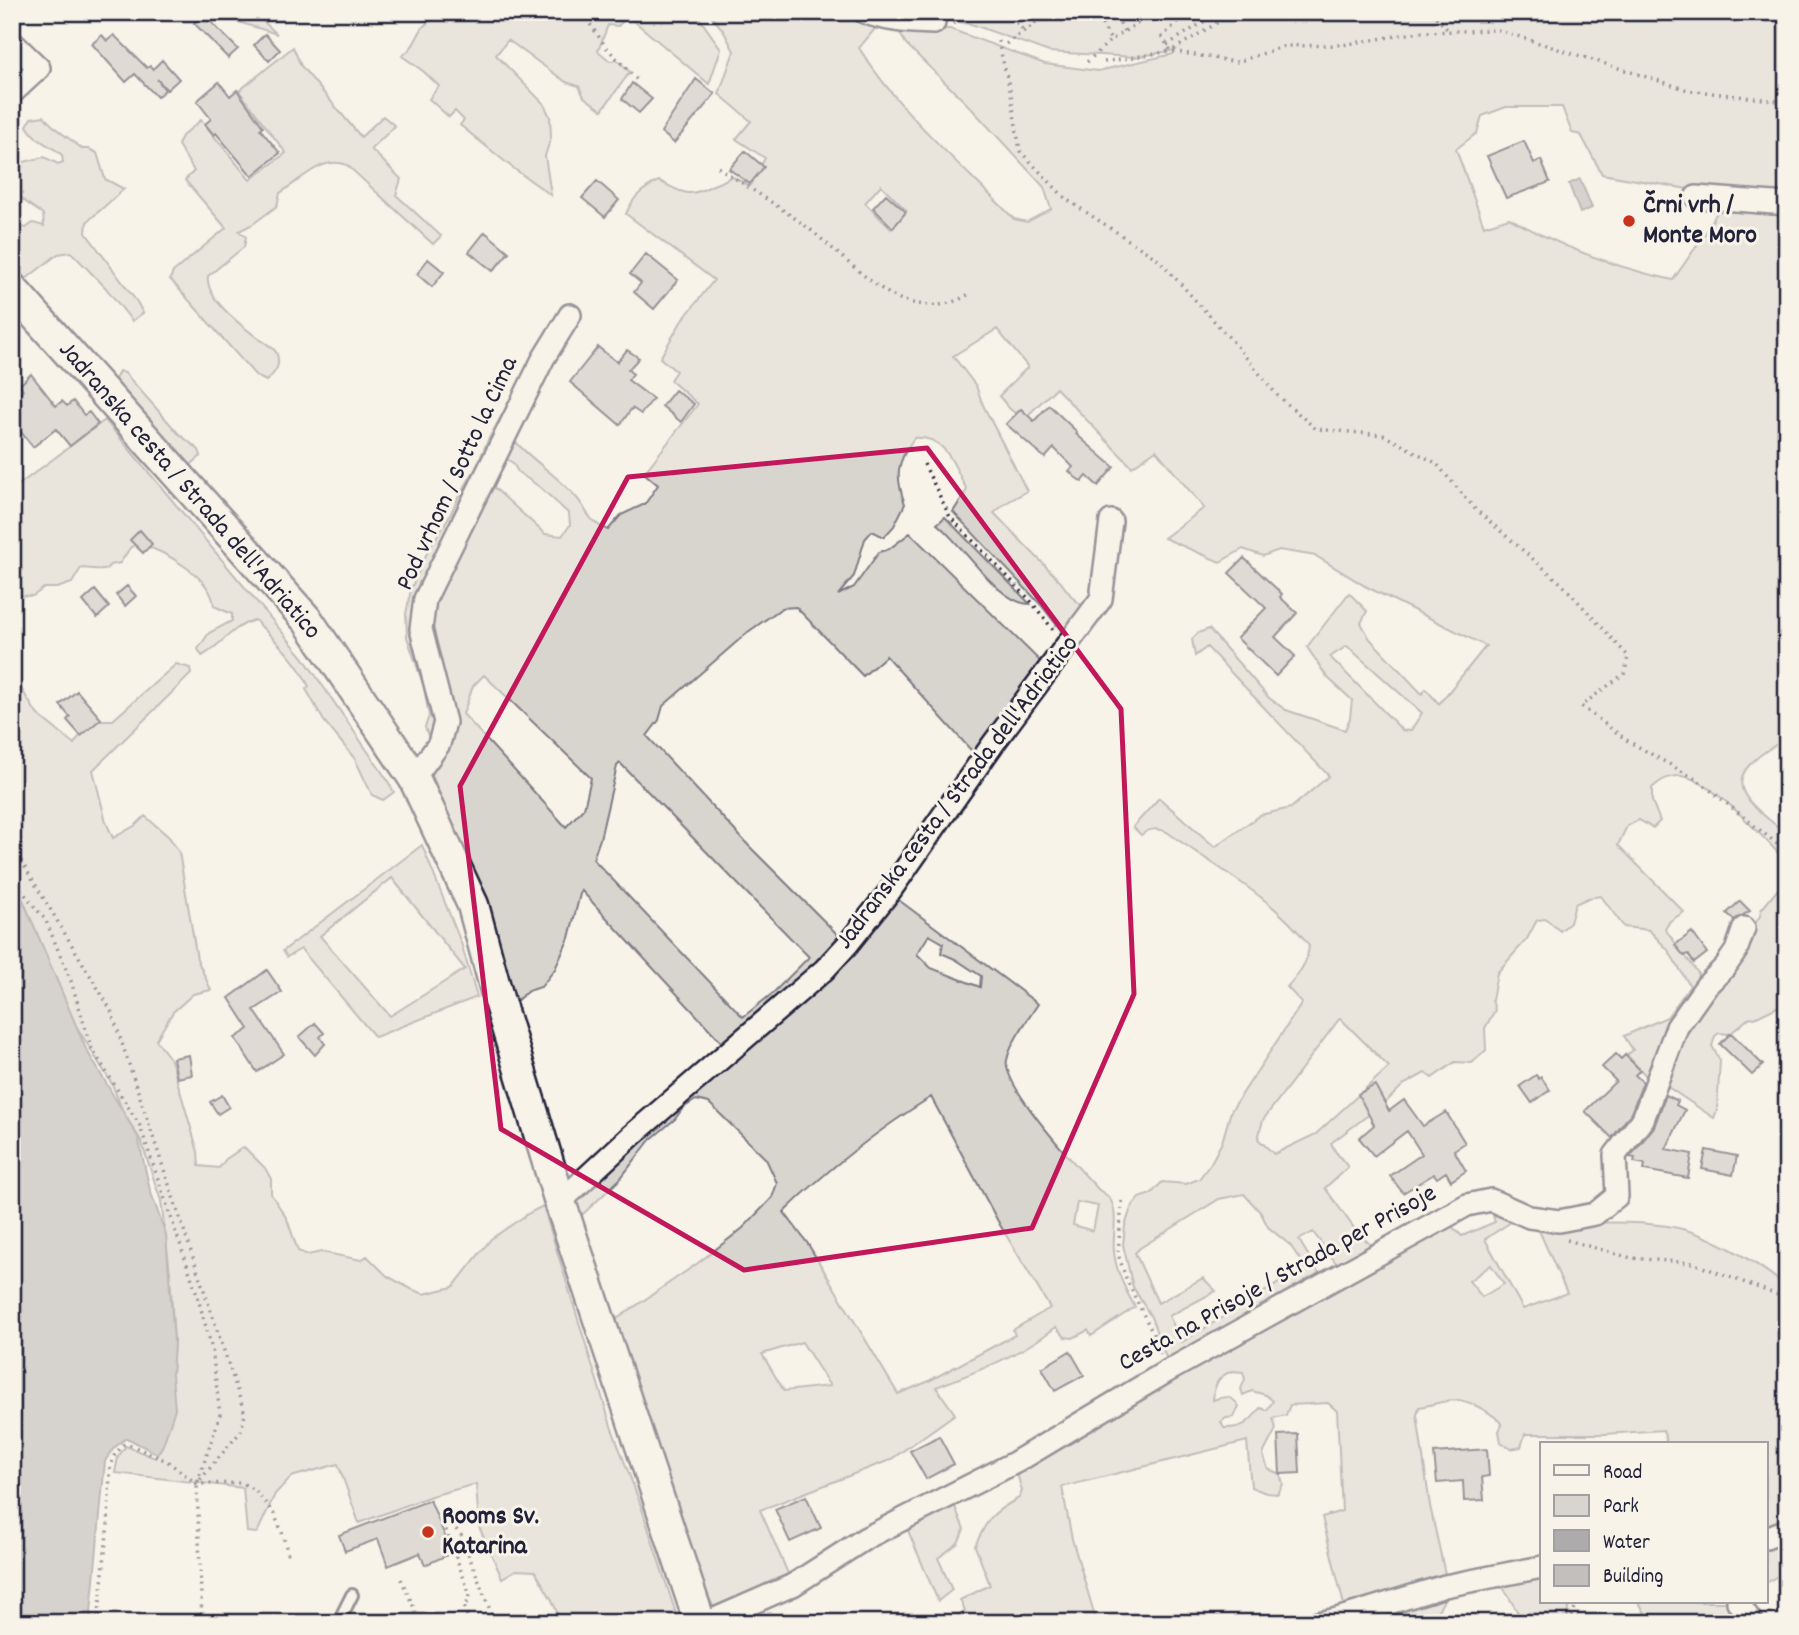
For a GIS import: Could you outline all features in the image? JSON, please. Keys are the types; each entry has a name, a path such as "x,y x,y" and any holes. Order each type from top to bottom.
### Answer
{"main road":[{"name":"Jadranska cesta / Strada dell'Adriatico","path":"12,289 308,621 414,778 473,905 498,998 560,1202 699,1623"}],"street":[{"path":"864,12 904,22 943,24"},
{"path":"12,42 39,68 12,93"},
{"path":"1696,197 1787,204"},
{"name":"Pod vrhom / Sotto la Cima","path":"414,778 439,744 445,722 421,629 425,599 544,359 570,315"},
{"name":"Jadranska cesta / Strada dell'Adriatico","path":"560,1202 631,1136 824,970 848,945 1101,599 1111,521"},
{"name":"Cesta na Prisoje / Strada per Prisoje","path":"706,1623 793,1584 866,1538 1016,1462 1164,1373 1467,1205 1491,1200 1530,1217 1559,1221 1595,1214 1617,1196 1615,1154 1643,1119 1677,1027 1706,986 1736,951 1744,928"},
{"path":"1768,1537 1787,1530"},
{"path":"1318,1623 1445,1586 1540,1567"},
{"path":"1739,1604 1752,1623"}],"lane":[{"path":"338,1623 352,1595"}],"path":[{"path":"585,12 585,17 606,47 638,81"},
{"path":"943,24 967,12"},
{"path":"1007,12 1024,31"},
{"path":"1028,12 1035,23"},
{"path":"1006,44 1051,12"},
{"path":"1095,12 1111,40"},
{"path":"1124,31 1115,18 1125,12"},
{"path":"1087,62 1111,40 1155,12"},
{"path":"1188,12 1162,37 1171,51 1237,62 1284,46 1342,45 1394,34 1498,30 1688,90 1787,102"},
{"path":"1167,45 1219,12"},
{"path":"1104,62 1136,59 1171,51 1235,12"},
{"path":"1431,12 1449,31"},
{"path":"998,41 1011,94 1020,151 1047,180 1066,199 1159,260 1277,395 1316,429 1383,435 1436,463 1475,509 1562,584 1628,656 1625,673 1581,706 1628,741 1699,781 1787,852"},
{"path":"718,167 803,224 886,292 903,300 943,306 955,303 971,293"},
{"path":"925,464 950,517 1051,625 1063,652"},
{"path":"12,850 111,1010 245,1414 241,1431 197,1484"},
{"path":"12,878 46,921 71,981 91,1047 140,1126 196,1291 212,1349 220,1415 197,1484 202,1623"},
{"path":"1122,1201 1118,1254 1127,1281 1158,1344 1164,1373"},
{"path":"1530,1217 1566,1240 1631,1258 1692,1264 1783,1297"},
{"path":"98,1623 108,1523 108,1485 114,1456 123,1445 128,1444 167,1461 197,1484 235,1482 257,1491 274,1514 288,1555"},
{"path":"458,1623 468,1619 464,1606 470,1595 441,1517 450,1522 461,1535 495,1623"},
{"path":"401,1578 421,1623"},
{"path":"1573,1623 1571,1619 1576,1604"}],"highlighted area":[{"path":"927,448 1121,709 1134,994 1032,1228 744,1270 501,1129 460,786 628,477"}],"green space":[{"path":"222,12 253,12 277,34 229,19"},
{"path":"445,12 695,12 721,49 709,84 628,16 618,26 608,25 598,51 610,61 617,60 630,72 602,110 584,97 579,86 566,82 508,40 496,55 544,104 550,117 551,137 545,156 551,195 460,125 464,120 455,111 449,117 429,99 439,86 402,56 411,48 426,24"},
{"path":"708,12 843,12 879,24 859,48 875,72 952,158 1014,219 1027,222 1051,209 1044,187 970,107 906,44 897,28 950,29 1045,64 1098,71 1173,54 1176,50 1135,57 1049,52 974,25 941,18 883,12 1787,12 1787,196 1711,193 1602,174 1581,135 1572,133 1562,107 1506,107 1482,116 1477,133 1456,149 1484,226 1509,218 1589,255 1673,280 1705,234 1721,205 1787,212 1787,746 1777,744 1758,757 1746,769 1742,780 1743,790 1749,800 1787,834 1787,862 1737,812 1707,787 1681,776 1669,777 1655,785 1652,788 1652,801 1660,821 1653,828 1639,820 1627,826 1618,845 1684,912 1670,921 1665,929 1698,973 1696,986 1649,1079 1627,1055 1633,1050 1624,1036 1667,1017 1690,986 1668,950 1649,930 1624,927 1601,896 1575,904 1570,923 1560,931 1546,919 1537,920 1527,939 1497,973 1492,1000 1495,1010 1485,1028 1486,1050 1472,1063 1455,1062 1432,1078 1425,1073 1403,1085 1387,1101 1331,1143 1348,1167 1325,1188 1357,1232 1374,1248 1339,1267 1313,1232 1299,1240 1322,1278 1167,1360 1151,1317 1133,1287 1123,1245 1131,1208 1139,1198 1151,1194 1162,1182 1186,1184 1199,1179 1211,1163 1222,1142 1231,1111 1302,1003 1287,987 1302,968 1309,945 1260,897 1167,832 1154,829 1141,835 1133,827 1159,798 1215,847 1260,815 1291,808 1329,776 1207,647 1195,656 1192,639 1198,633 1209,629 1269,698 1286,710 1345,730 1350,718 1352,700 1327,677 1307,647 1349,593 1367,611 1361,623 1370,639 1422,694 1426,689 1439,704 1486,646 1365,586 1316,556 1279,550 1263,556 1243,549 1220,562 1164,538 1204,508 1156,450 1132,467 1056,388 1023,420 1009,408 999,396 1028,367 997,329 953,356 976,386 1027,491 994,513 1085,608 1069,631 1062,632 1041,605 953,512 967,490 948,454 942,447 925,438 914,438 901,462 899,477 905,504 894,526 884,537 872,531 865,539 854,576 838,595 854,587 879,552 889,549 910,533 1046,667 978,758 886,656 863,676 796,607 782,608 748,632 663,706 659,720 647,736 749,846 844,941 725,1046 581,890 569,938 555,969 541,987 528,991 515,1002 474,876 432,775 440,752 427,630 432,597 489,483 545,534 562,536 570,525 569,514 541,488 518,472 513,463 501,456 514,440 568,488 592,519 608,530 621,515 645,504 658,485 644,473 698,404 670,380 676,371 660,358 681,322 714,280 626,214 639,194 659,181 679,191 690,193 703,190 731,176 750,186 765,158 736,139 751,121 719,94 734,51 723,30","holes":["881,185 906,210 891,229 865,203","1347,646 1422,713 1411,730 1403,731 1330,657","484,675 591,778 584,808 566,827 463,714 473,686","620,763 809,957 773,993 743,1017 593,859","1340,1018 1389,1067 1316,1134 1274,1154 1258,1139 1263,1120","1244,1194 1261,1213 1268,1227 1290,1245 1305,1267 1182,1342 1169,1316 1216,1291 1203,1278 1158,1303 1135,1253 1219,1199"]},
{"path":"293,47 301,66 361,137 383,116 395,126 371,149 401,179 396,195 441,236 433,244 347,165 329,163 320,166 280,193 277,206 239,231 246,237 244,247 208,276 212,294 218,303 243,327 276,352 277,368 266,381 256,376 170,279 173,272 226,228 185,180 194,171 178,145 182,136 201,120 250,180 286,153 239,91"},
{"path":"44,116 82,149 97,153 105,179 124,189 87,222 86,233 143,313 132,321 105,287 71,252 58,254 26,279 16,268 19,258 12,247 14,224 26,228 33,223 44,226 43,214 16,191 12,156 24,162 44,157 58,164 63,162 62,155 39,139 27,126 31,118"},
{"path":"119,371 125,373 178,433 199,450 201,456 186,469 113,384"},
{"path":"508,404 515,408 426,582 438,718 433,738 429,739 425,727 429,716 424,687 407,637 406,614 411,589 427,553 476,468"},
{"path":"105,420 303,657 394,792 383,800 372,795 355,759 324,721 306,689 309,687 299,668 255,620 233,631 202,656 198,649 209,633 232,621 232,614 214,606 211,595 196,575 160,552 138,543 130,548 120,563 110,565 105,570 81,568 72,583 57,588 44,588 33,596 12,595 12,490"},
{"path":"945,517 1030,604 1006,594 981,572 937,524"},
{"path":"176,664 190,668 191,674 93,770 106,822 113,838 136,825 145,816 169,837 179,852 197,959 211,990 193,994 173,1012 156,1040 171,1060 198,1152 199,1166 219,1168 226,1159 244,1147 265,1168 271,1179 271,1194 287,1219 298,1251 308,1255 321,1252 361,1260 367,1256 387,1276 424,1294 453,1287 491,1239 543,1206 611,1426 641,1506 679,1623 557,1623 560,1620 552,1600 535,1571 516,1570 502,1578 479,1527 476,1484 431,1496 359,1523 338,1464 291,1477 275,1494 257,1533 247,1532 243,1488 115,1473 118,1457 126,1446 155,1458 163,1445 174,1342 170,1272 161,1201 141,1141 123,1112 112,1084 70,1016 23,900 12,892 12,674 37,714 74,744 91,720 113,720"},
{"path":"422,845 461,943 477,997 375,1037 301,949 287,957 283,951","holes":["392,878 465,969 390,1016 320,936"]},
{"path":"1787,878 1787,1016 1777,1007 1755,1018 1750,1017 1730,1034 1719,1033 1715,1036 1712,1046 1720,1061 1717,1110 1714,1118 1662,1083 1667,1063 1760,916 1761,910"},
{"path":"896,898 1038,1004 1012,1045 1007,1060 1008,1072 1028,1107 1059,1146 1110,1199 1114,1211 1115,1259 1124,1287 1135,1307 1091,1336 1088,1330 1073,1338 1065,1337 1056,1327 1014,1354 936,1387 955,1414 890,1460 760,1510 790,1578 715,1611 702,1582 614,1321 743,1228 772,1198 777,1183 766,1159 709,1103 696,1100 683,1108 675,1119 650,1140 620,1179 581,1216 575,1198","holes":["929,935 943,943 941,953 981,976 980,987 931,968 917,954","931,1097 1000,1225 1050,1308 1013,1330 1015,1335 927,1382 898,1394 808,1244 784,1212 836,1165","1077,1202 1098,1206 1093,1231 1073,1225","802,1342 830,1386 784,1391 762,1354"]},
{"path":"1491,1209 1517,1218 1485,1239 1523,1309 1567,1293 1537,1226 1618,1223 1682,1229 1730,1249 1787,1287 1787,1524 1768,1529 1768,1442 1666,1442 1663,1430 1604,1434 1525,1434 1521,1447 1511,1449 1501,1442 1499,1431 1502,1425 1489,1413 1463,1401 1444,1402 1419,1407 1417,1415 1430,1506 1445,1574 1344,1605 1322,1517 1342,1511 1337,1411 1328,1403 1290,1405 1286,1415 1273,1418 1276,1429 1263,1454 1268,1469 1280,1474 1283,1484 1278,1494 1251,1487 1247,1441 1062,1487 1072,1539 1097,1623 947,1623 946,1620 965,1611 960,1600 990,1585 975,1546 991,1517 1019,1498 1022,1491 1016,1470 1445,1220 1462,1236 1495,1222","holes":["1491,1265 1504,1284 1482,1297 1469,1281","1243,1372 1243,1395 1252,1391 1266,1395 1273,1401 1267,1410 1260,1408 1245,1424 1224,1428 1221,1422 1234,1417 1239,1406 1227,1397 1213,1400 1216,1385 1220,1378 1228,1373"]},
{"path":"953,1502 964,1529 958,1543 938,1558 952,1590 938,1601 906,1526"},
{"path":"1787,1539 1787,1570 1768,1582 1768,1545"},
{"path":"1540,1574 1540,1604 1570,1604 1567,1614 1570,1623 1524,1623 1500,1582"},
{"path":"1448,1594 1435,1615 1438,1623 1351,1623"},
{"path":"1640,1604 1734,1604 1747,1623 1695,1623 1690,1616 1668,1623 1650,1623"}],"water":[{"path":"1580,179 1592,208 1580,213 1569,184"},
{"path":"12,892 23,900 86,1049 138,1137 150,1190 166,1235 174,1342 172,1375 175,1409 163,1445 157,1454 125,1439 105,1461 90,1623 12,1623"}],"building":[{"path":"203,14 238,49 228,58 194,23"},
{"path":"265,34 280,50 269,61 254,45"},
{"path":"102,35 107,41 114,35 147,68 150,66 153,69 162,60 179,79 167,90 157,79 165,90 157,97 135,74 126,82 92,44"},
{"path":"696,79 715,94 674,143 661,132"},
{"path":"219,82 230,96 237,90 263,127 260,129 280,153 252,176 216,133 214,135 205,124 211,119 197,101"},
{"path":"632,83 652,99 639,113 622,99"},
{"path":"1524,141 1534,163 1541,160 1550,182 1506,198 1487,156"},
{"path":"745,151 764,167 750,184 729,169"},
{"path":"597,181 619,200 605,217 582,198"},
{"path":"886,194 906,212 893,228 873,208"},
{"path":"485,232 509,252 493,271 469,252"},
{"path":"646,254 678,280 654,309 634,292 641,283 630,274"},
{"path":"428,259 444,272 432,287 417,274"},
{"path":"598,347 617,362 627,350 639,358 628,370 633,374 628,380 653,399 641,414 632,408 620,425 570,382"},
{"path":"31,374 56,406 62,401 67,406 73,401 84,415 89,412 98,424 70,446 56,429 33,447 12,421 12,400 23,390 20,385"},
{"path":"675,390 694,404 681,422 662,406"},
{"path":"1049,405 1076,434 1114,467 1098,486 1087,476 1082,482 1075,477 1069,471 1073,467 1054,448 1045,458 1006,424 1021,409 1034,421"},
{"path":"140,530 152,544 143,553 130,540"},
{"path":"1244,558 1282,594 1280,597 1297,613 1275,637 1295,656 1276,676 1237,638 1266,608 1229,573"},
{"path":"127,586 136,596 125,606 116,595"},
{"path":"95,590 109,607 97,618 83,601"},
{"path":"77,691 101,719 81,736 67,720 70,717 60,705"},
{"path":"1740,901 1750,911 1734,920 1727,913"},
{"path":"1692,932 1707,953 1694,963 1688,954 1684,956 1675,945"},
{"path":"267,970 282,992 254,1010 284,1054 257,1072 235,1038 249,1029 229,998"},
{"path":"315,1023 324,1033 320,1037 325,1044 315,1055 299,1037"},
{"path":"1731,1033 1763,1065 1752,1075 1720,1044"},
{"path":"1616,1054 1621,1059 1625,1055 1640,1070 1635,1075 1643,1082 1631,1113 1612,1138 1585,1111 1616,1081 1602,1067"},
{"path":"189,1055 192,1075 177,1078 173,1058"},
{"path":"1536,1075 1539,1079 1541,1077 1550,1090 1532,1103 1520,1086"},
{"path":"1375,1085 1389,1111 1404,1100 1423,1126 1446,1112 1465,1143 1454,1150 1466,1171 1451,1181 1446,1172 1437,1178 1434,1174 1403,1193 1390,1176 1422,1154 1407,1131 1374,1156 1359,1138 1374,1125 1358,1094"},
{"path":"222,1095 229,1107 218,1114 210,1102"},
{"path":"1666,1095 1678,1101 1676,1105 1685,1110 1666,1149 1692,1154 1688,1178 1644,1170 1645,1164 1634,1162 1635,1158 1630,1157 1654,1127"},
{"path":"1706,1150 1737,1156 1733,1175 1702,1169"},
{"path":"1070,1351 1084,1375 1055,1391 1042,1368"},
{"path":"1298,1434 1300,1473 1280,1474 1278,1435"},
{"path":"939,1436 954,1464 926,1479 910,1451"},
{"path":"1487,1449 1489,1476 1482,1477 1484,1500 1464,1501 1463,1481 1437,1483 1434,1453"},
{"path":"806,1496 821,1528 790,1542 775,1509"},
{"path":"430,1500 452,1553 425,1565 420,1553 388,1566 378,1539 345,1551 339,1535"}],"place":[{"name":"Črni vrh / Monte Moro","path":"1629,221"},
{"name":"Rooms Sv. Katarina","path":"428,1532"}]}
